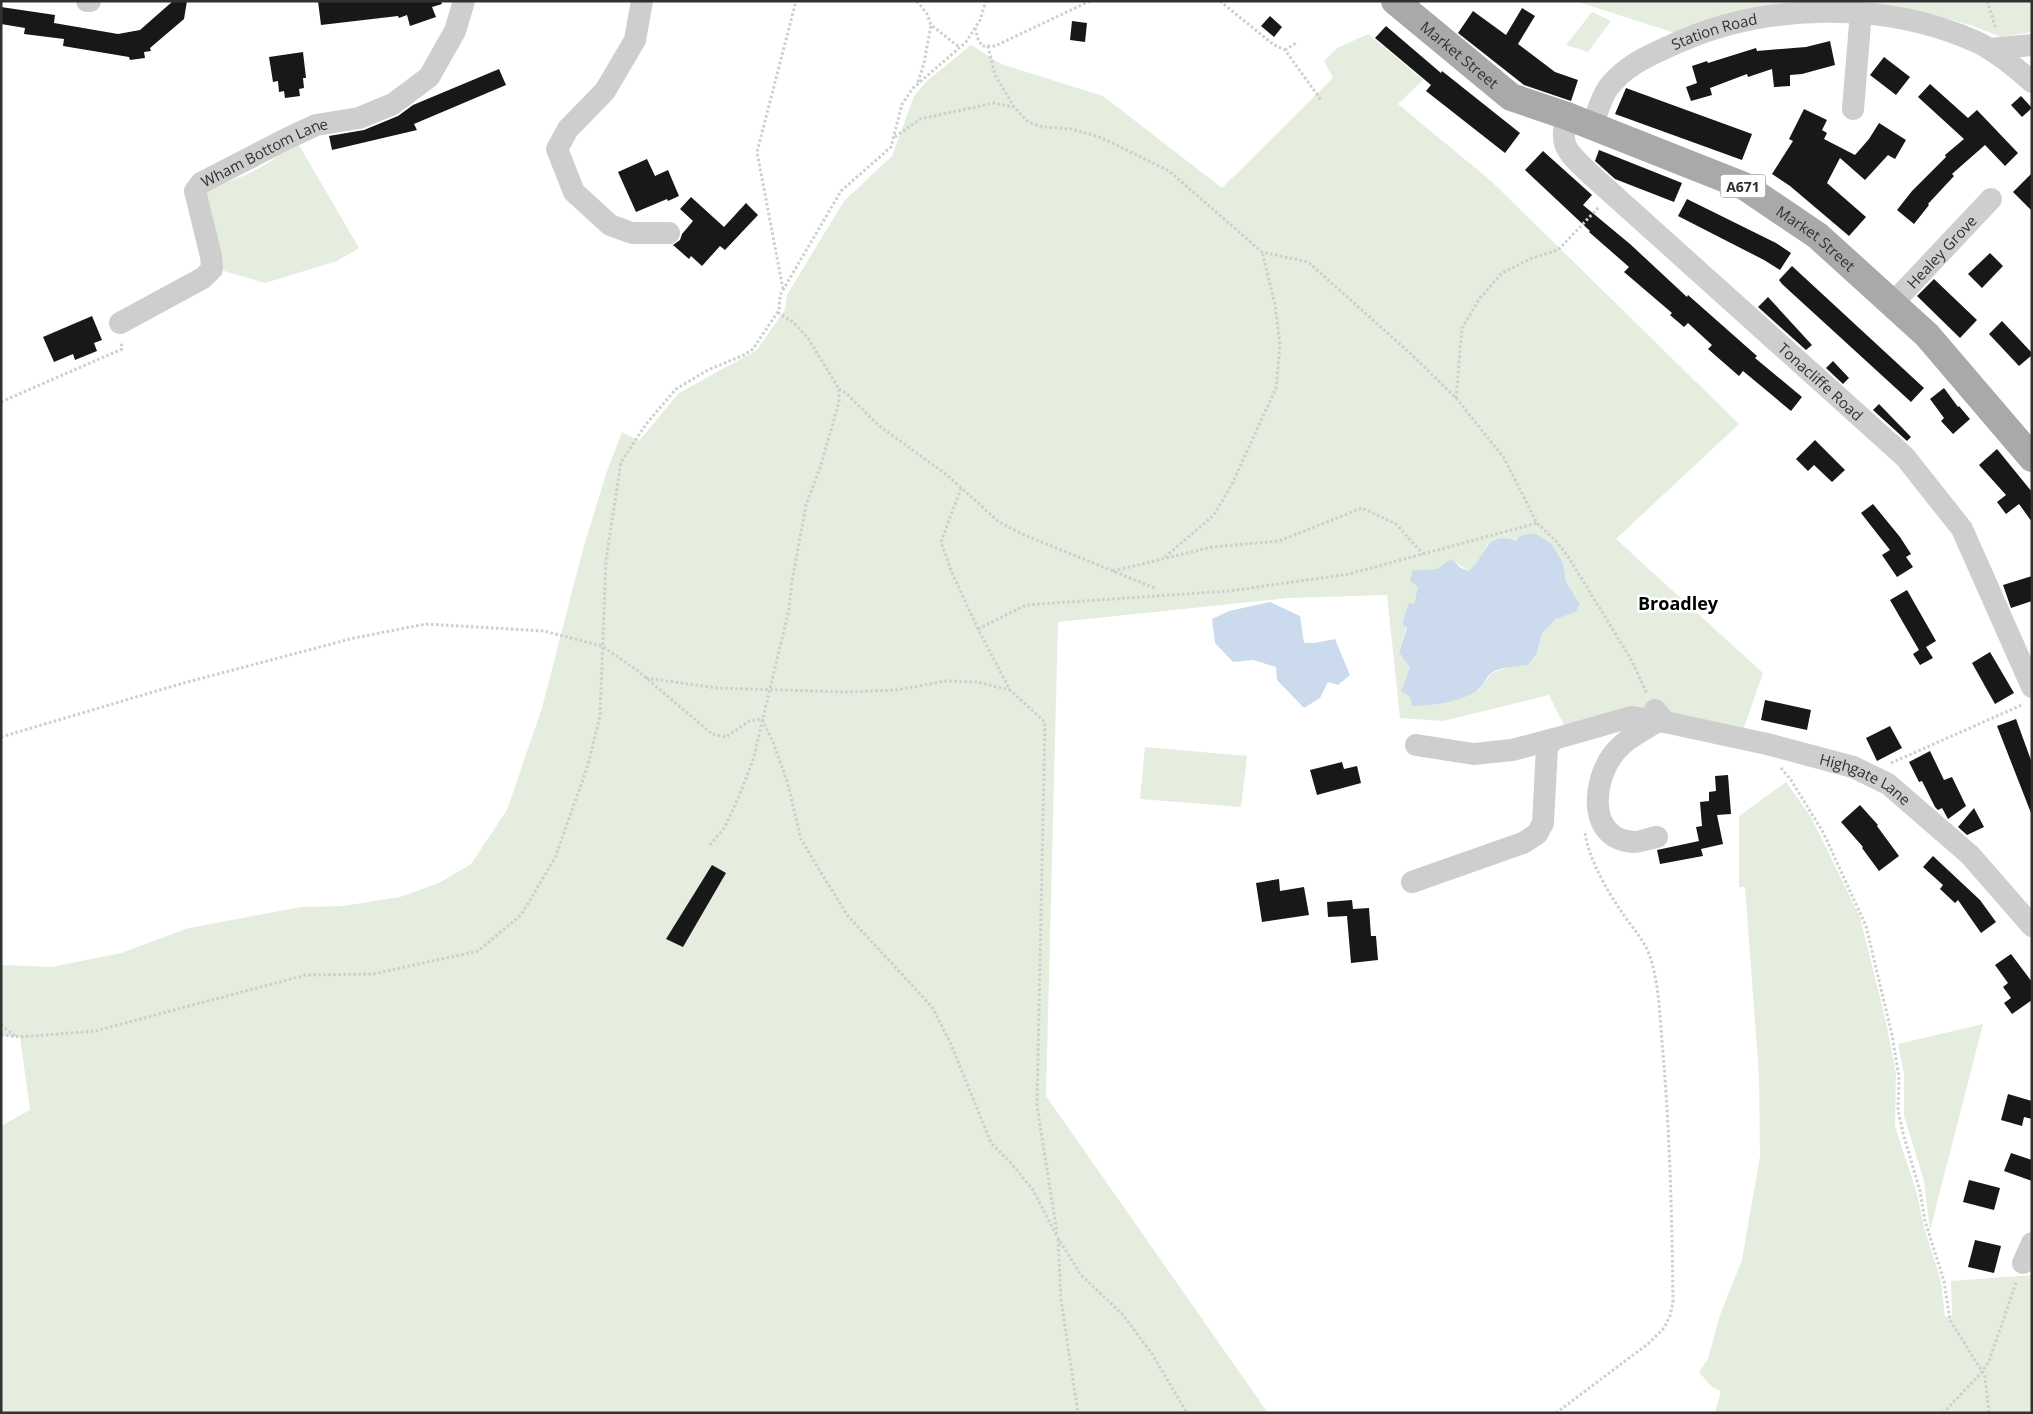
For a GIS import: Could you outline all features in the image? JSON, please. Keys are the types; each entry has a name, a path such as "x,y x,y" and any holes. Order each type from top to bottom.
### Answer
{"main road":[{"name":"Market Street","path":"1396,1 1511,97 1567,116 1744,186 1818,236 1927,336 2032,458"}],"street":[{"name":"Wham Bottom Lane","path":"120,323 204,278 212,269 211,256 195,191 201,183 316,125 359,118 393,104 429,77 455,31 464,1"},
{"path":"642,1 636,40 605,91 568,128 556,149 574,192 610,225 632,233 669,233"},
{"path":"1853,109 1861,12"},
{"name":"Station Road","path":"1592,126 1608,88 1632,64 1691,36 1730,24 1775,14 1861,12 1922,23 2019,56"},
{"name":"Tonacliffe Road","path":"1567,116 1562,138 1566,150 1611,194 1905,457 1962,529 2032,687"},
{"name":"Healey Grove","path":"1892,304 1991,199"},
{"name":"Highgate Lane","path":"1416,745 1474,754 1512,750 1631,717 1660,718 1853,767 1888,784 1970,855 2032,926"},
{"path":"1657,837 1635,842 1618,838 1606,830 1598,813 1598,790 1603,772 1612,757 1632,737 1660,718"},
{"path":"1412,882 1522,843 1537,834 1543,823 1547,747 1554,739"},
{"path":"2023,1263 2032,1242"}],"path":[{"path":"783,289 757,152 796,1"},
{"path":"917,1 927,14 931,25 918,83"},
{"path":"1,1035 16,1036 95,1031 306,976 373,974 478,951 521,915 555,858 588,765 600,716 606,560 621,462 647,423 676,389 708,370 744,355 753,349 777,312 780,294 842,191 891,147 902,104 918,83 966,42 980,20 986,1"},
{"path":"975,28 982,46 996,46 1090,1"},
{"path":"1220,1 1274,45 1286,50 1321,100"},
{"path":"1988,1 1998,32 2019,56"},
{"path":"931,25 960,48"},
{"path":"1286,50 1296,43"},
{"path":"988,46 995,75 1014,107 1028,122 1043,127 1072,129 1102,138 1169,171 1262,252 1308,262 1412,355 1456,398 1504,458 1537,523 1556,541 1569,558 1632,661 1660,718"},
{"path":"894,138 920,119 994,103 1014,107"},
{"path":"1456,398 1462,328 1480,298 1502,273 1532,258 1558,250 1611,194"},
{"path":"1165,558 1214,514 1231,486 1276,388 1280,344 1275,304 1262,252"},
{"path":"710,845 725,827 740,796 753,760 789,609 792,581 806,505 820,468 839,402 838,389 808,338 793,322 777,312"},
{"path":"1,402 122,349 120,323"},
{"path":"838,389 846,393 878,425 946,475 999,522 1022,534 1158,589"},
{"path":"961,488 941,542 952,573 978,629 1010,690 1045,722 1037,1106 1058,1238 1061,1300 1078,1413"},
{"path":"1113,571 1212,547 1280,541 1362,508 1396,524 1423,554"},
{"path":"978,629 1026,605 1229,591 1349,574 1537,523"},
{"path":"1,737 189,681 354,638 426,624 544,631 602,646 646,678 712,734 726,737 749,721 762,719"},
{"path":"646,678 717,688 846,692 896,690 946,681 977,682 1010,690"},
{"path":"1867,774 2032,701"},
{"path":"762,719 773,742 787,781 801,839 848,916 932,1006 950,1042 991,1143 1011,1163 1033,1190 1058,1238 1081,1275 1122,1314 1152,1354 1187,1413"},
{"path":"1768,744 1770,753 1791,780 1823,832 1866,926 1892,1035 1899,1077 1898,1110 1920,1191 1925,1221 1944,1281 1950,1320 1985,1376 1990,1413"},
{"path":"1556,1413 1649,1343 1664,1328 1670,1316 1673,1302 1667,1096 1658,995 1652,961 1641,938 1620,910 1606,885 1587,845 1584,830"},
{"path":"1,1025 16,1036"},
{"path":"1943,1413 1982,1372 1989,1361 2023,1263"}],"shaded area":[{"path":"1575,1 2032,1 2032,32 2001,37 1970,25 1927,13 1860,7 1678,34"},
{"path":"1592,12 1611,21 1588,52 1566,45"},
{"path":"1368,34 1423,80 1398,104 1491,181 1739,424 1616,539 1763,673 1742,733 1566,729 1549,695 1443,721 1400,718 1387,595 1288,598 1058,622 1046,1096 1268,1413 1,1413 1,1126 30,1110 20,1037 1,1035 1,965 52,967 121,953 189,928 301,907 343,906 400,897 439,883 471,864 507,810 542,708 583,549 606,474 622,432 639,441 679,393 757,350 785,309 787,295 844,201 892,156 914,96 928,80 971,45 1001,64 1103,96 1222,188 1333,78 1324,61 1337,48","holes":["1535,533 1552,544 1563,563 1566,582 1580,604 1576,612 1556,619 1542,633 1537,653 1528,665 1509,667 1492,673 1478,691 1399,652 1419,586 1413,570 1437,569 1451,560 1469,571 1478,564 1487,545 1516,541"]},
{"path":"296,140 359,248 337,261 265,283 224,271 201,199 204,190 253,171 275,158"},
{"path":"1145,747 1247,756 1241,807 1140,799"},
{"path":"1786,782 1811,817 1860,917 1887,1026 1896,1074 1895,1126 1917,1194 1924,1227 1941,1281 1945,1317 1952,1317 1951,1281 2032,1275 2032,1413 1715,1413 1721,1391 1711,1386 1699,1372 1708,1359 1720,1315 1742,1260 1760,1156 1759,1075 1745,887 1739,887 1739,816"},
{"path":"1983,1024 1930,1230 1924,1181 1904,1116 1904,1074 1898,1044"}],"water":[{"path":"1535,533 1552,544 1563,563 1566,582 1580,604 1576,612 1556,619 1542,633 1537,653 1528,665 1493,672 1482,686 1460,699 1437,704 1412,706 1410,697 1401,691 1410,668 1399,652 1407,628 1402,624 1409,603 1414,604 1418,587 1410,581 1413,570 1437,569 1451,559 1461,568 1469,571 1492,542 1498,539 1516,541 1520,536"},
{"path":"1270,602 1300,616 1304,643 1335,639 1350,675 1338,685 1328,682 1320,698 1304,708 1277,680 1276,667 1253,660 1233,662 1215,643 1212,619 1229,611"}],"building":[{"path":"173,1 187,1 184,19 150,48 151,51 144,52 145,58 130,60 129,57 63,46 64,39 24,34 25,28 1,24 1,7 55,15 54,23 118,34 140,30"},
{"path":"318,1 441,1 442,4 432,7 436,17 410,26 407,15 399,18 398,16 321,25"},
{"path":"1522,8 1535,16 1518,44 1555,72 1578,80 1571,101 1524,85 1458,33 1473,11 1506,35"},
{"path":"1270,16 1282,27 1274,37 1261,26"},
{"path":"1072,21 1087,23 1085,42 1070,40"},
{"path":"1386,26 1441,73 1442,71 1520,133 1505,153 1426,91 1431,85 1375,38"},
{"path":"1830,41 1835,65 1802,74 1790,75 1790,86 1774,87 1772,69 1748,77 1747,74 1710,88 1712,95 1691,101 1686,87 1697,83 1692,66 1756,48 1757,51 1806,47"},
{"path":"303,52 306,78 303,78 304,88 299,89 300,96 285,98 284,91 279,92 278,81 273,82 269,57"},
{"path":"1884,57 1910,77 1896,95 1870,75"},
{"path":"499,69 506,85 414,124 417,130 332,150 329,136 364,130 398,116 413,105"},
{"path":"1930,84 1968,118 1977,110 2018,153 2005,166 1985,145 1952,174 1954,176 1928,204 1914,224 1897,210 1912,191 1946,157 1945,155 1964,139 1918,97"},
{"path":"1626,88 1752,134 1742,160 1615,114"},
{"path":"2021,96 2032,108 2022,117 2011,105"},
{"path":"1804,109 1827,120 1822,130 1827,133 1824,139 1855,155 1869,139 1879,123 1906,140 1895,159 1888,155 1865,180 1840,158 1827,183 1866,217 1849,236 1790,186 1772,174 1793,141 1789,139"},
{"path":"1599,150 1682,183 1674,202 1615,179 1595,161"},
{"path":"1543,151 1592,195 1583,205 1757,356 1755,358 1802,397 1791,411 1743,371 1739,376 1708,349 1712,345 1688,323 1684,327 1670,315 1672,313 1624,272 1629,267 1589,232 1525,170"},
{"path":"647,159 655,176 668,170 679,196 636,212 618,172"},
{"path":"2032,173 2032,211 2013,192"},
{"path":"691,197 724,227 746,203 758,215 725,250 720,246 702,266 691,256 689,259 673,245 680,240 682,234 693,221 680,209"},
{"path":"1687,199 1776,243 1791,253 1780,270 1678,216"},
{"path":"1990,253 2003,266 1982,288 1968,274"},
{"path":"1792,266 1924,388 1911,402 1782,284 1779,280"},
{"path":"1934,279 1977,320 1960,338 1917,296"},
{"path":"1768,297 1812,345 1806,350 1758,307"},
{"path":"92,316 102,340 94,343 97,351 75,360 73,354 54,362 43,337"},
{"path":"2002,321 2032,353 2019,366 1989,334"},
{"path":"1833,361 1849,378 1843,384 1826,368"},
{"path":"1944,388 1970,419 1953,434 1941,421 1944,418 1930,399"},
{"path":"1879,404 1911,437 1907,441 1873,410"},
{"path":"1815,440 1845,470 1832,482 1814,465 1808,471 1796,459"},
{"path":"1997,449 2032,492 2032,522 2019,504 2006,514 1997,502 2006,495 1979,465"},
{"path":"1873,504 1900,537 1911,554 1906,557 1913,567 1897,577 1882,555 1890,550 1861,513"},
{"path":"2032,576 2032,601 2011,608 2003,585"},
{"path":"1907,590 1936,641 1926,647 1933,658 1920,665 1913,654 1919,650 1890,600"},
{"path":"1990,652 2014,693 1995,704 1972,663"},
{"path":"1765,700 1811,710 1807,730 1761,720"},
{"path":"2016,719 2032,763 2031,813 1997,726"},
{"path":"1890,726 1902,748 1877,761 1866,738"},
{"path":"1930,751 1944,780 1952,777 1966,806 1948,819 1942,808 1938,810 1935,807 1922,781 1919,782 1909,762"},
{"path":"1342,762 1344,769 1357,766 1361,783 1317,795 1310,770"},
{"path":"1728,775 1731,814 1717,815 1723,844 1701,849 1703,856 1660,864 1657,850 1699,841 1696,827 1702,826 1700,802 1709,801 1709,792 1716,791 1715,776"},
{"path":"1860,805 1878,825 1899,856 1879,871 1863,847 1841,822"},
{"path":"1974,808 1984,827 1967,835 1958,827"},
{"path":"1933,856 1980,900 1996,922 1981,933 1958,900 1955,903 1940,889 1943,885 1923,867"},
{"path":"712,865 726,873 683,947 666,939"},
{"path":"1279,879 1280,891 1304,887 1309,915 1262,922 1256,883"},
{"path":"1352,900 1353,909 1369,908 1371,936 1376,936 1378,960 1351,963 1347,916 1328,917 1327,902"},
{"path":"2011,954 2032,982 2032,1000 2012,1014 2004,1003 2011,998 2003,987 2008,983 1995,965"},
{"path":"2008,1094 2032,1101 2032,1119 2024,1117 2022,1126 2001,1120"},
{"path":"2011,1153 2032,1160 2032,1181 2004,1171"},
{"path":"1969,1180 2000,1188 1994,1210 1963,1202"},
{"path":"1975,1240 2001,1246 1994,1273 1968,1267"}],"district":[{"name":"Broadley","path":"1678,603"}]}
